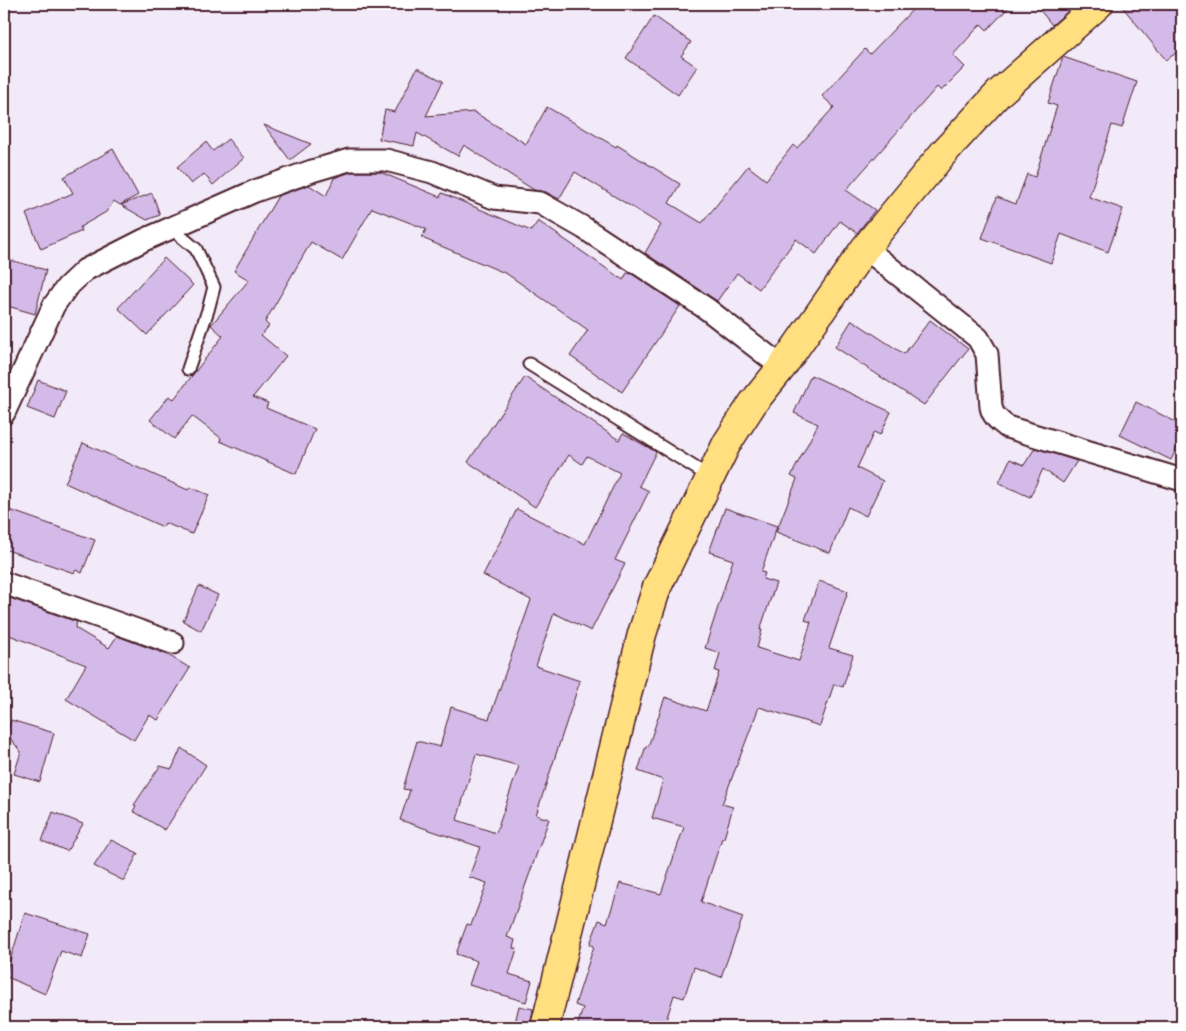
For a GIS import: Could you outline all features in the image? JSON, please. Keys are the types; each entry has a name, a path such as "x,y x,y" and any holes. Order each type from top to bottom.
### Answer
{"main road":[{"path":"545,1027 642,634 657,587 727,443 753,403 782,367 865,248 945,151 999,93 1099,4"}],"street":[{"path":"4,413 54,305 67,287 85,270 255,190 350,160 386,160 432,172 494,198 540,203 584,228 707,309 782,367"},
{"path":"865,248 978,338 988,354 991,407 992,412 999,421 1007,426 1182,480"},
{"path":"4,583 173,643"}],"lane":[{"path":"171,228 196,248 214,287 188,370"},
{"path":"530,364 710,478"}],"building":[{"path":"918,4 1012,4 987,30 981,24 953,55 965,67 941,91 937,87 846,190 875,210 857,233 840,221 816,254 796,239 759,289 737,273 717,301 645,253 661,225 575,172 559,199 546,192 534,190 464,145 458,156 417,133 414,146 379,139 385,110 395,112 417,68 443,81 426,116 474,112 526,144 547,107 616,147 617,145 680,184 669,203 702,223 748,166 766,180 793,145 797,148 834,107 822,96 865,49 870,54"},
{"path":"1035,4 1076,4 1052,25"},
{"path":"1120,4 1182,4 1182,49 1166,60"},
{"path":"654,16 691,42 681,56 697,67 678,95 626,58"},
{"path":"1063,57 1137,82 1122,128 1112,125 1089,197 1123,209 1108,252 1061,234 1051,263 982,238 997,197 1016,204 1027,174 1035,177 1057,106 1048,103"},
{"path":"264,125 311,144 290,160"},
{"path":"228,139 244,158 213,185 204,174 191,184 177,167 206,142 213,151"},
{"path":"113,149 138,195 120,205 114,201 106,212 80,227 82,231 41,249 26,214 73,193 64,177"},
{"path":"351,172 380,172 440,197 442,193 531,231 538,221 623,280 627,273 632,274 680,306 622,392 570,356 588,330 507,274 422,238 426,229 372,208 342,260 311,242 265,322 269,326 261,335 286,356 253,397 268,403 266,408 315,429 296,474 220,441 221,438 192,416 174,439 150,420 169,396 174,399 223,336 211,325 249,280 234,271 278,196 309,185 326,196 334,178"},
{"path":"152,193 160,215 147,220 121,205"},
{"path":"164,258 193,285 147,335 118,308"},
{"path":"10,260 46,270 35,314 4,305 4,283"},
{"path":"852,320 904,354 930,320 968,349 924,405 835,347"},
{"path":"811,375 891,412 880,435 874,432 857,468 883,481 866,516 848,507 830,553 776,532 797,479 791,476 818,424 794,413"},
{"path":"525,377 619,440 623,433 656,452 639,486 649,491 615,560 625,564 591,631 554,613 536,666 580,681 536,815 549,819 507,937 515,940 513,948 517,949 509,974 532,981 526,1002 469,985 477,961 456,954 467,924 471,925 487,883 469,877 480,847 400,820 410,790 403,789 417,741 440,747 451,707 489,719 531,600 483,575 517,509 585,544 620,473 587,456 582,464 569,455 535,507 468,462","holes":["476,754 519,766 496,833 457,820"]},
{"path":"38,380 66,391 55,419 27,408"},
{"path":"1136,402 1182,425 1182,437 1171,460 1120,435"},
{"path":"83,443 188,490 190,487 209,495 192,534 165,523 163,527 65,483"},
{"path":"1035,448 1077,461 1063,483 1043,469 1030,497 999,483 1010,459 1024,465"},
{"path":"4,508 95,540 82,573 76,570 74,573 4,549"},
{"path":"725,508 777,526 761,572 765,573 763,579 776,583 760,630 762,630 757,648 799,661 811,622 805,620 819,581 848,591 829,648 853,655 843,687 834,684 820,726 759,707 722,804 733,807 701,902 743,917 721,977 694,967 684,998 674,995 664,1027 645,1027 629,1022 627,1027 577,1027 583,1008 575,1005 594,946 590,944 599,920 607,923 620,883 661,894 684,827 652,818 663,780 638,771 665,697 706,711 719,672 715,671 720,653 705,648 733,560 709,552"},
{"path":"199,586 218,595 201,631 183,621"},
{"path":"4,596 77,622 75,628 109,648 117,636 168,655 190,668 158,720 149,715 134,740 66,699 86,665 4,633"},
{"path":"11,720 54,733 40,782 14,774 21,752 7,734"},
{"path":"181,748 206,765 165,830 133,811 136,806 134,805 160,766 172,769"},
{"path":"53,812 83,824 67,851 42,841"},
{"path":"111,840 138,853 124,881 94,866"},
{"path":"25,913 90,934 82,958 61,951 45,994 5,976"},
{"path":"519,1006 533,1009 530,1027 514,1027"}]}
